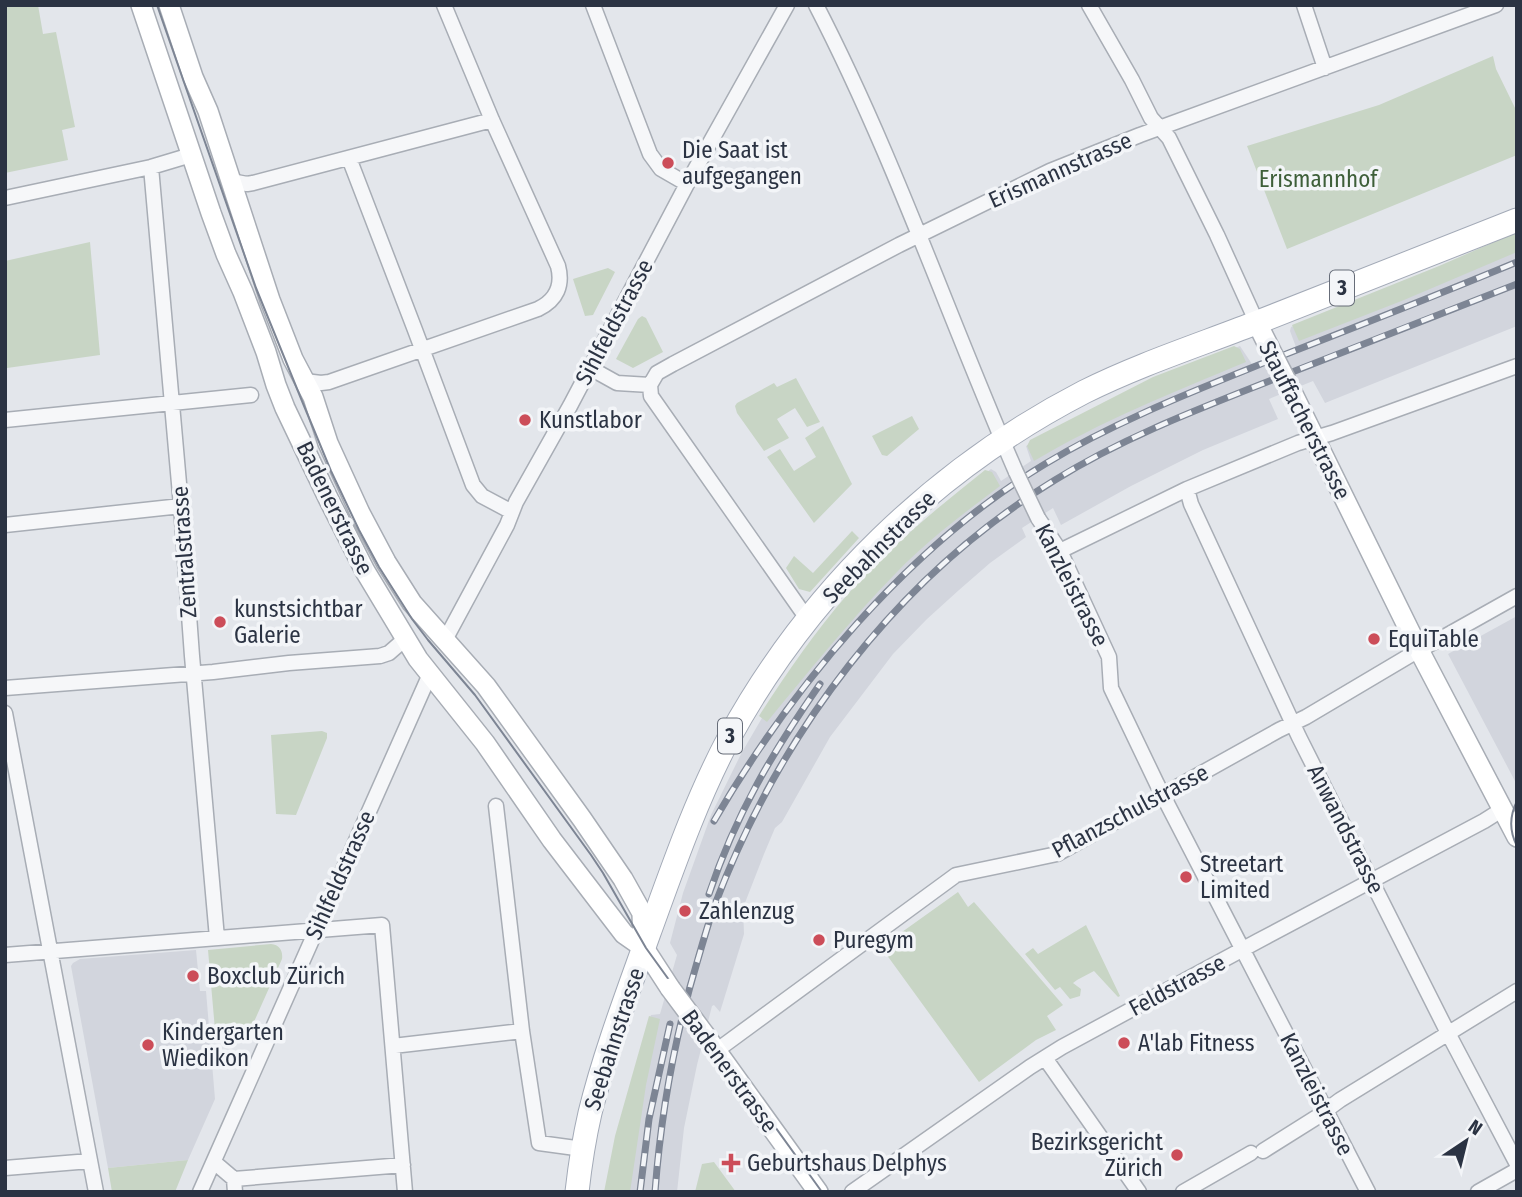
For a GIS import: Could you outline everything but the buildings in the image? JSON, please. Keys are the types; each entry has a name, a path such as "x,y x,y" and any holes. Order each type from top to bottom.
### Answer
{"main road":[{"name":"Seebahnstrasse","path":"577,1192 590,1114 607,1053 686,830 716,763 752,699 809,618 835,586 888,531 959,471 1002,441 1059,406 1106,382 1156,360 1517,220"}],"street":[{"name":"Badenerstrasse","path":"141,5 215,226 243,292 285,408 344,530 405,639 485,743 552,840 624,934 644,948 818,1192"},
{"name":"Badenerstrasse","path":"169,5 193,77 208,111 251,239 258,269 293,359 318,408 328,443 345,483 375,542 412,603 486,687 623,879 642,913 644,948"},
{"path":"305,381 329,382 538,309 555,296 560,283 558,266 444,5"},
{"path":"593,5 650,154 661,169 688,184"},
{"name":"Sihlfeldstrasse","path":"445,640 507,525 516,502 787,5"},
{"name":"Kanzleistrasse","path":"816,5 866,108 1002,441 1038,518 1060,551 1109,657 1111,688 1163,796 1368,1192"},
{"name":"Stauffacherstrasse","path":"1089,5 1151,118 1168,138 1419,650 1510,804 1517,837"},
{"path":"1304,5 1325,68"},
{"name":"Erismannstrasse","path":"650,385 657,373 673,364 1049,171 1496,5"},
{"path":"231,181 253,183 492,120"},
{"path":"5,198 151,167 191,155"},
{"path":"349,158 473,485 482,496 512,512"},
{"name":"Zentralstrasse","path":"151,167 217,938"},
{"path":"1060,551 1187,489 1298,443 1517,366"},
{"path":"590,368 617,383 650,385 651,396 809,618"},
{"path":"5,420 251,395"},
{"name":"Anwandstrasse","path":"1187,489 1197,517 1293,723 1448,1033 1517,1164"},
{"path":"5,525 181,506"},
{"name":"Pflanzschulstrasse","path":"716,1051 956,875 1057,854 1306,717 1517,596"},
{"path":"5,688 371,656 389,653 405,639"},
{"name":"Sihlfeldstrasse","path":"200,1192 430,674"},
{"path":"5,713 15,800 50,951 96,1192"},
{"name":"Feldstrasse","path":"852,1192 1062,1047 1484,821 1510,804"},
{"path":"496,806 522,1031 540,1143 583,1149"},
{"path":"5,954 382,925 405,1192"},
{"path":"1183,1192 1325,1111 1517,990"},
{"path":"393,1046 522,1031"},
{"path":"1045,1058 1139,1192"},
{"path":"5,1168 90,1161"},
{"path":"214,1162 235,1186 403,1166"},
{"path":"1478,1192 1517,1170"}],"shaded area":[{"path":"1517,238 1517,326 1325,403 1313,381 1269,399 1278,419 1203,450 1061,525 1053,508 1022,528 1026,537 959,590 893,654 830,737 782,822 775,828 764,854 743,908 744,934 720,1012 712,1006 684,1128 677,1192 606,1192 651,1015 660,1014 677,955 670,943 683,893 711,815 741,754 776,694 962,491 991,469 1001,481 1031,461 1026,446 1105,402 1240,346 1252,364 1296,347 1291,327"},
{"path":"1517,616 1517,782 1516,783 1448,654"},
{"name":"Kindergarten Wiedikon","path":"196,950 200,991 206,991 215,1099 188,1160 108,1168 71,966 80,959"}],"green space":[{"path":"5,5 38,5 43,34 56,32 75,127 62,130 68,160 5,173"},
{"name":"Erismannhof","path":"1493,56 1496,69 1517,112 1517,155 1287,249 1247,146 1379,105"},
{"path":"1517,232 1517,252 1299,341 1292,325"},
{"path":"90,242 100,355 7,368 5,261"},
{"path":"608,268 615,272 593,315 585,316 573,279"},
{"path":"642,316 646,318 663,352 633,368 616,359"},
{"path":"1234,346 1240,349 1246,362 1112,420 1034,461 1027,446 1030,440 1153,377"},
{"path":"796,378 820,422 807,427 795,408 777,419 789,438 764,451 737,413 735,406 774,383 777,387"},
{"path":"912,416 919,429 887,456 882,455 872,436"},
{"path":"823,426 852,484 814,523 767,457 780,449 794,471 816,457 805,438"},
{"path":"985,470 992,472 1000,486 934,538 897,572 767,722 759,716 812,639 863,578 913,530"},
{"path":"852,531 859,538 810,592 799,589 786,568 794,556 813,573"},
{"path":"322,731 327,733 327,738 296,815 276,814 271,735"},
{"path":"958,892 968,907 974,902 1063,1005 1047,1016 1056,1030 1036,1040 979,1082 881,947"},
{"path":"1086,925 1120,996 1118,997 1094,971 1073,983 1081,989 1080,996 1070,999 1060,987 1055,990 1025,954 1033,948 1038,954"},
{"path":"271,944 280,949 282,959 249,1033 231,1041 216,1041 208,950"},
{"path":"649,1016 660,1019 646,1085 630,1192 604,1192 615,1136"},
{"path":"188,1160 175,1192 112,1192 108,1168"},
{"path":"714,1162 736,1192 695,1192 702,1164"}],"tram line":[{"path":"157,5 256,288 331,471 379,567 412,619 475,695 591,855 646,948 822,1192"},
{"path":"1517,801 1511,824 1517,846"}],"railway":[{"path":"714,821 780,719 858,622 901,577 947,535 995,497 1072,448 1156,408 1517,262"},
{"path":"655,1192 665,1103 676,1045 714,907 741,843 772,781 809,721 849,665 894,612 944,563 997,519 1055,480 1108,450 1163,424 1517,284"},
{"path":"709,894 743,811 786,735 820,684"},
{"path":"640,1192 649,1119 670,1024"}],"place":[{"name":"Die Saat ist aufgegangen","path":"668,163"},
{"name":"Kunstlabor","path":"525,420"},
{"name":"kunstsichtbar Galerie","path":"220,622"},
{"name":"EquiTable","path":"1374,639"},
{"name":"Streetart Limited","path":"1186,877"},
{"name":"Zahlenzug","path":"685,911"},
{"name":"Puregym","path":"819,940"},
{"name":"Boxclub Zürich","path":"193,976"},
{"name":"A'lab Fitness","path":"1124,1043"},
{"name":"Kindergarten Wiedikon","path":"148,1045"},
{"name":"Bezirksgericht Zürich","path":"1177,1155"},
{"name":"Geburtshaus Delphys","path":"731,1163"}]}
